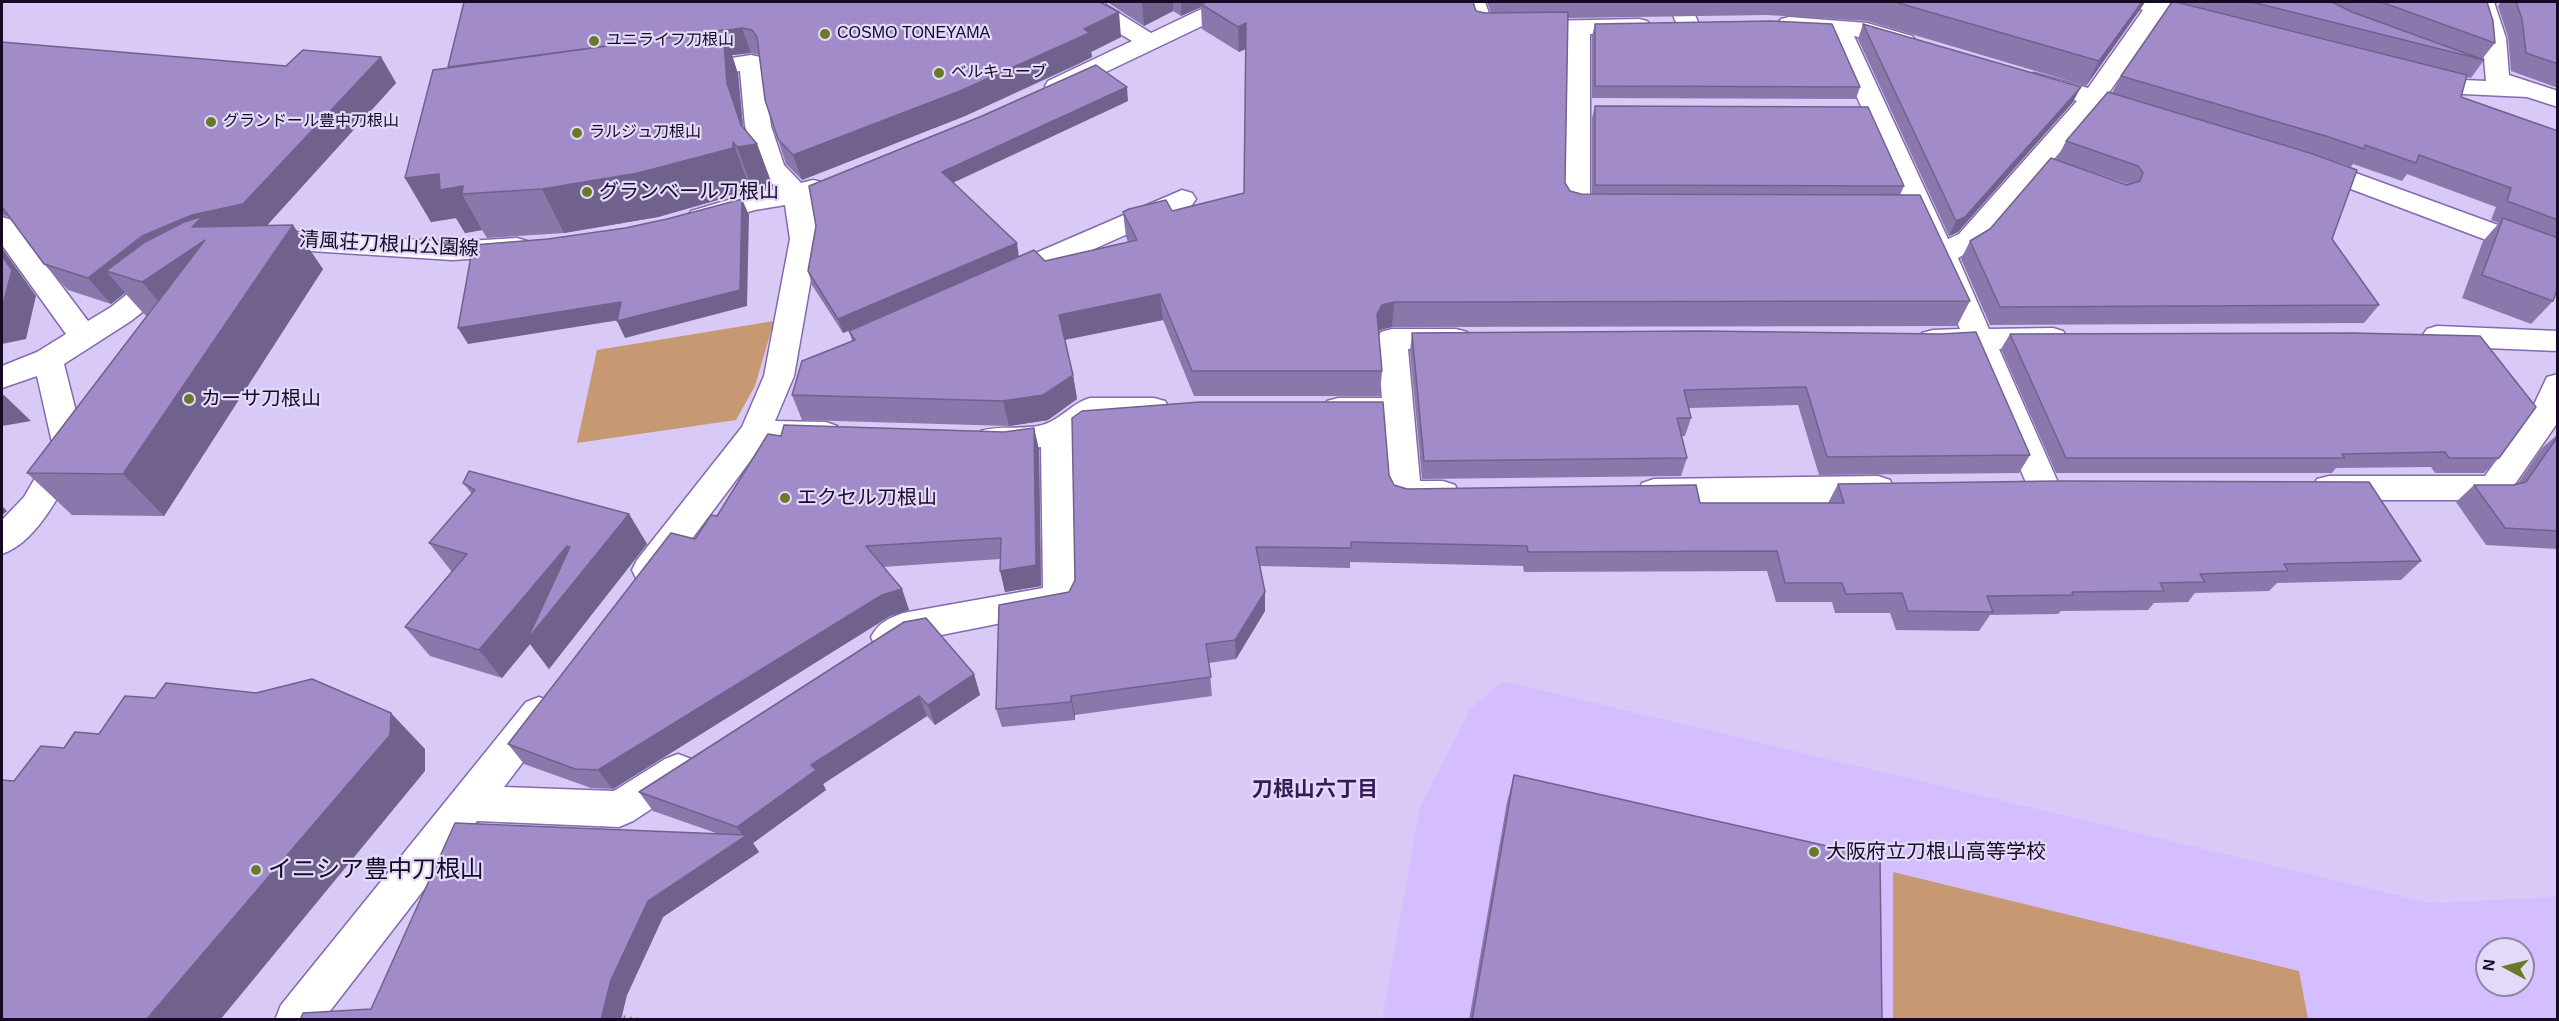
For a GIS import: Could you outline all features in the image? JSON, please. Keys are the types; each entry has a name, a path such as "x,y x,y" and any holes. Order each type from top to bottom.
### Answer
{"street":[{"path":"1093,2 1095,9 1151,43"},
{"path":"1037,95 1234,2"},
{"path":"1474,2 1482,29 1578,29 1699,24 1678,2"},
{"path":"2483,2 2494,38 2498,78"},
{"path":"1942,254 1969,240 2094,97 2149,4 2236,27"},
{"path":"1829,18 1862,109 1907,209 1942,254 1979,338 2056,487 2008,488"},
{"path":"1767,24 1829,18 1923,47"},
{"path":"1578,29 1590,108 1576,208 1635,208"},
{"path":"627,599 755,432 779,376 804,239 797,194 772,168 758,126 751,62 671,73"},
{"path":"2456,62 2558,100"},
{"path":"2395,69 2463,87 2529,90"},
{"path":"2014,74 2172,122"},
{"path":"2284,156 2558,258"},
{"path":"679,223 752,202 797,194 839,178"},
{"path":"975,290 1182,199"},
{"path":"2,226 84,337"},
{"name":"清風荘刀根山公園線","path":"233,249 263,242 295,241 452,251 543,246"},
{"path":"2,377 48,360 121,314 174,272 194,264"},
{"path":"2407,336 2558,341"},
{"path":"1909,340 2078,338"},
{"path":"1476,494 1405,494 1392,339 1483,339"},
{"path":"2,541 36,507 69,447 48,360"},
{"path":"779,376 812,362"},
{"path":"2304,488 2494,488 2551,421 2558,385"},
{"path":"963,438 1009,440 1057,433 1090,409 1185,409"},
{"path":"1315,409 1398,409"},
{"path":"755,432 848,435"},
{"path":"864,653 903,628 1060,599 1057,433"},
{"path":"1629,492 1902,489"},
{"path":"296,1020 470,803 562,683"},
{"path":"470,803 619,809 707,753"}],"path":[{"path":"606,1016 640,1020"}],"shaded area":[{"path":"774,321 755,386 736,420 577,443 597,350"},
{"name":"大阪府立刀根山高等学校","path":"1503,681 2430,903 2557,897 2557,1019 1382,1020 1420,807 1471,708"},
{"path":"1893,872 2299,971 2308,1019 1893,1019"}],"building":[{"path":"464,2 1100,2 1119,12 1084,29 1089,33 960,91 793,155 778,139 765,100 757,37 752,30 742,28 448,67"},
{"path":"1207,2 1473,2 1476,11 1485,13 1568,12 1565,183 1570,191 1581,194 1920,195 1970,301 1394,302 1382,305 1377,314 1382,371 1192,371 1160,294 1059,315 1073,375 1043,395 1003,401 792,395 802,361 855,340 849,331 1034,250 1045,261 1137,240 1123,212 1129,209 1166,200 1172,211 1244,193 1246,23 1238,27 1201,4"},
{"path":"1895,2 2142,2 2099,61"},
{"path":"2172,2 2467,75 2461,97 2558,131 2558,220 2507,201 2511,188 2419,155 2416,163 2365,145 2364,149 2121,76"},
{"path":"2252,2 2332,2 2352,12 2484,60"},
{"path":"2381,2 2487,2 2493,21 2495,43"},
{"path":"2516,2 2558,2 2558,64 2526,53 2522,19"},
{"path":"1771,21 1832,24 1860,87 1595,86 1595,24"},
{"path":"1863,24 2081,87 1965,217 1956,221"},
{"path":"723,30 727,83 741,125 757,144 737,147 733,142 733,148 638,173 542,189 462,194 463,186 440,190 439,174 405,178 433,70"},
{"path":"2,42 286,66 303,50 381,57 243,204 192,215 142,236 88,278 44,264 2,207"},
{"path":"1096,65 1127,87 942,172 1017,243 838,319 808,271 816,226 809,186 982,116"},
{"path":"2108,92 2310,153 2357,170 2332,239 2379,305 2000,307 1970,241 1990,229 2051,158 2127,185 2140,181 2143,173 2138,166 2066,141"},
{"path":"1595,106 1868,107 1904,186 1595,185"},
{"path":"742,199 740,290 617,321 621,302 458,328 473,245 548,239 625,228"},
{"path":"203,216 192,227 293,225 123,474 27,473 205,240 142,282 106,271 145,242 184,222"},
{"path":"2503,218 2558,238 2558,287 2553,301 2482,275"},
{"path":"2,256 12,270 2,308"},
{"path":"1702,331 1941,334 1976,332 2030,455 1827,457 1806,387 1684,390 1691,418 1677,418 1687,458 1424,461 1412,333"},
{"path":"2353,333 2480,336 2536,407 2499,458 2449,458 2445,452 2342,454 2345,458 2066,458 2010,334"},
{"path":"1200,402 1383,402 1389,475 1394,485 1407,489 1696,485 1700,503 1844,503 1838,484 2058,481 2369,482 2421,561 2284,564 2288,571 2200,574 2205,582 2160,583 2164,591 1987,596 1993,612 1908,611 1902,593 1846,594 1842,583 1785,583 1777,551 1528,552 1527,546 1351,542 1351,548 1256,547 1265,592 1235,640 1206,644 1211,677 1071,696 1071,702 996,709 999,605 1069,592 1075,580 1072,418 1082,411"},
{"path":"784,425 1004,432 1034,428 1036,565 1000,571 1001,538 866,546 902,589 882,595 598,770 575,769 508,744 671,533 695,539 711,515 717,516 768,434 781,436"},
{"path":"2558,436 2558,531 2505,528 2474,485 2513,485 2526,482"},
{"path":"469,471 629,514 527,640 570,547 567,546 479,650 405,627 467,554 429,543 475,490 463,483"},
{"path":"926,618 974,674 928,705 919,696 811,765 816,770 737,827 639,792 904,622"},
{"path":"312,679 391,713 390,735 146,1020 2,1020 2,780 14,781 41,746 64,748 75,732 99,734 125,696 155,698 166,683 256,693"},
{"path":"1514,775 1880,858 1882,1020 1472,1020"},
{"path":"455,823 747,835 648,901 611,980 601,1020 300,1020 303,1013 371,1009"}],"place":[{"name":"COSMO TONEYAMA","path":"825,34"},
{"name":"ユニライフ刀根山","path":"594,41"},
{"name":"ベルキューブ","path":"939,73"},
{"name":"グランドール豊中刀根山","path":"211,122"},
{"name":"ラルジュ刀根山","path":"577,133"},
{"name":"グランベール刀根山","path":"587,192"},
{"name":"カーサ刀根山","path":"189,399"},
{"name":"エクセル刀根山","path":"785,498"},
{"name":"大阪府立刀根山高等学校","path":"1814,852"},
{"name":"イニシア豊中刀根山","path":"256,870"}],"district":[{"name":"刀根山六丁目","path":"1315,790"}]}
